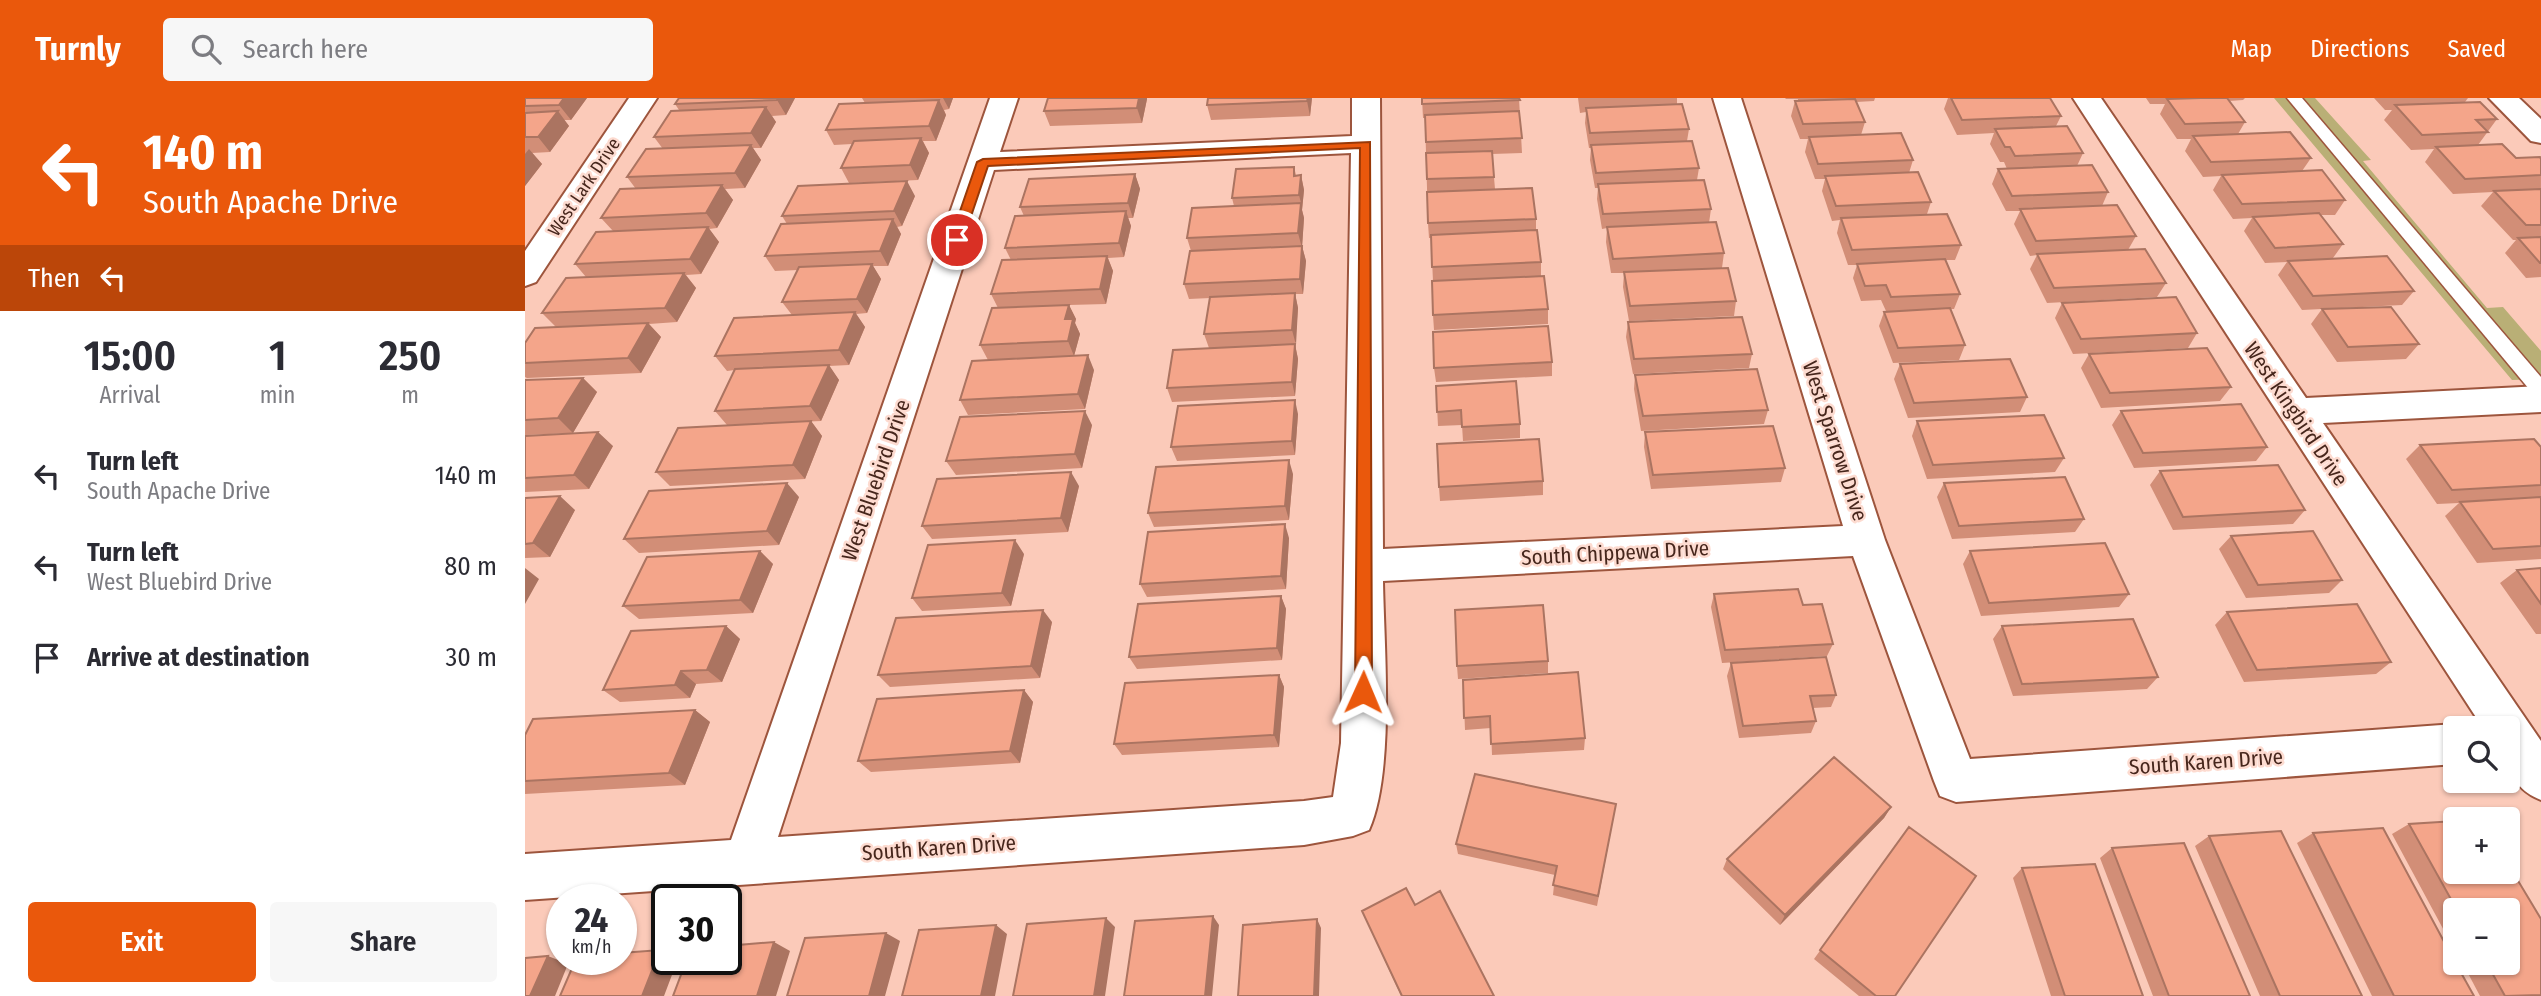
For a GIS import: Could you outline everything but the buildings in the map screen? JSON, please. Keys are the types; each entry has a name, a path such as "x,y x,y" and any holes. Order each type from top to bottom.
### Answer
{"street":[{"name":"West Lark Drive","path":"525,275 643,98"},
{"name":"West Bluebird Drive","path":"747,862 1004,98"},
{"path":"1364,566 1366,98"},
{"name":"West Sparrow Drive","path":"1727,98 1866,540 1956,781"},
{"name":"West Kingbird Drive","path":"2087,98 2497,716"},
{"path":"2503,98 2541,135"},
{"path":"983,162 1366,144"},
{"path":"2295,412 2541,399"},
{"name":"South Chippewa Drive","path":"1364,566 1866,540"},
{"name":"South Karen Drive","path":"525,877 1304,822 1353,816 1363,743 1364,566"},
{"name":"South Karen Drive","path":"1956,781 2443,745"},
{"name":"West Kingbird Drive","path":"2520,749 2541,779"}],"lane":[{"path":"2294,98 2541,390"}],"shaded area":[{"path":"2274,98 2315,98 2371,160 2363,161 2487,308 2503,307 2541,351 2541,379 2512,380"}],"route":[{"path":"957,240 983,162 1366,144 1363,692"}]}
